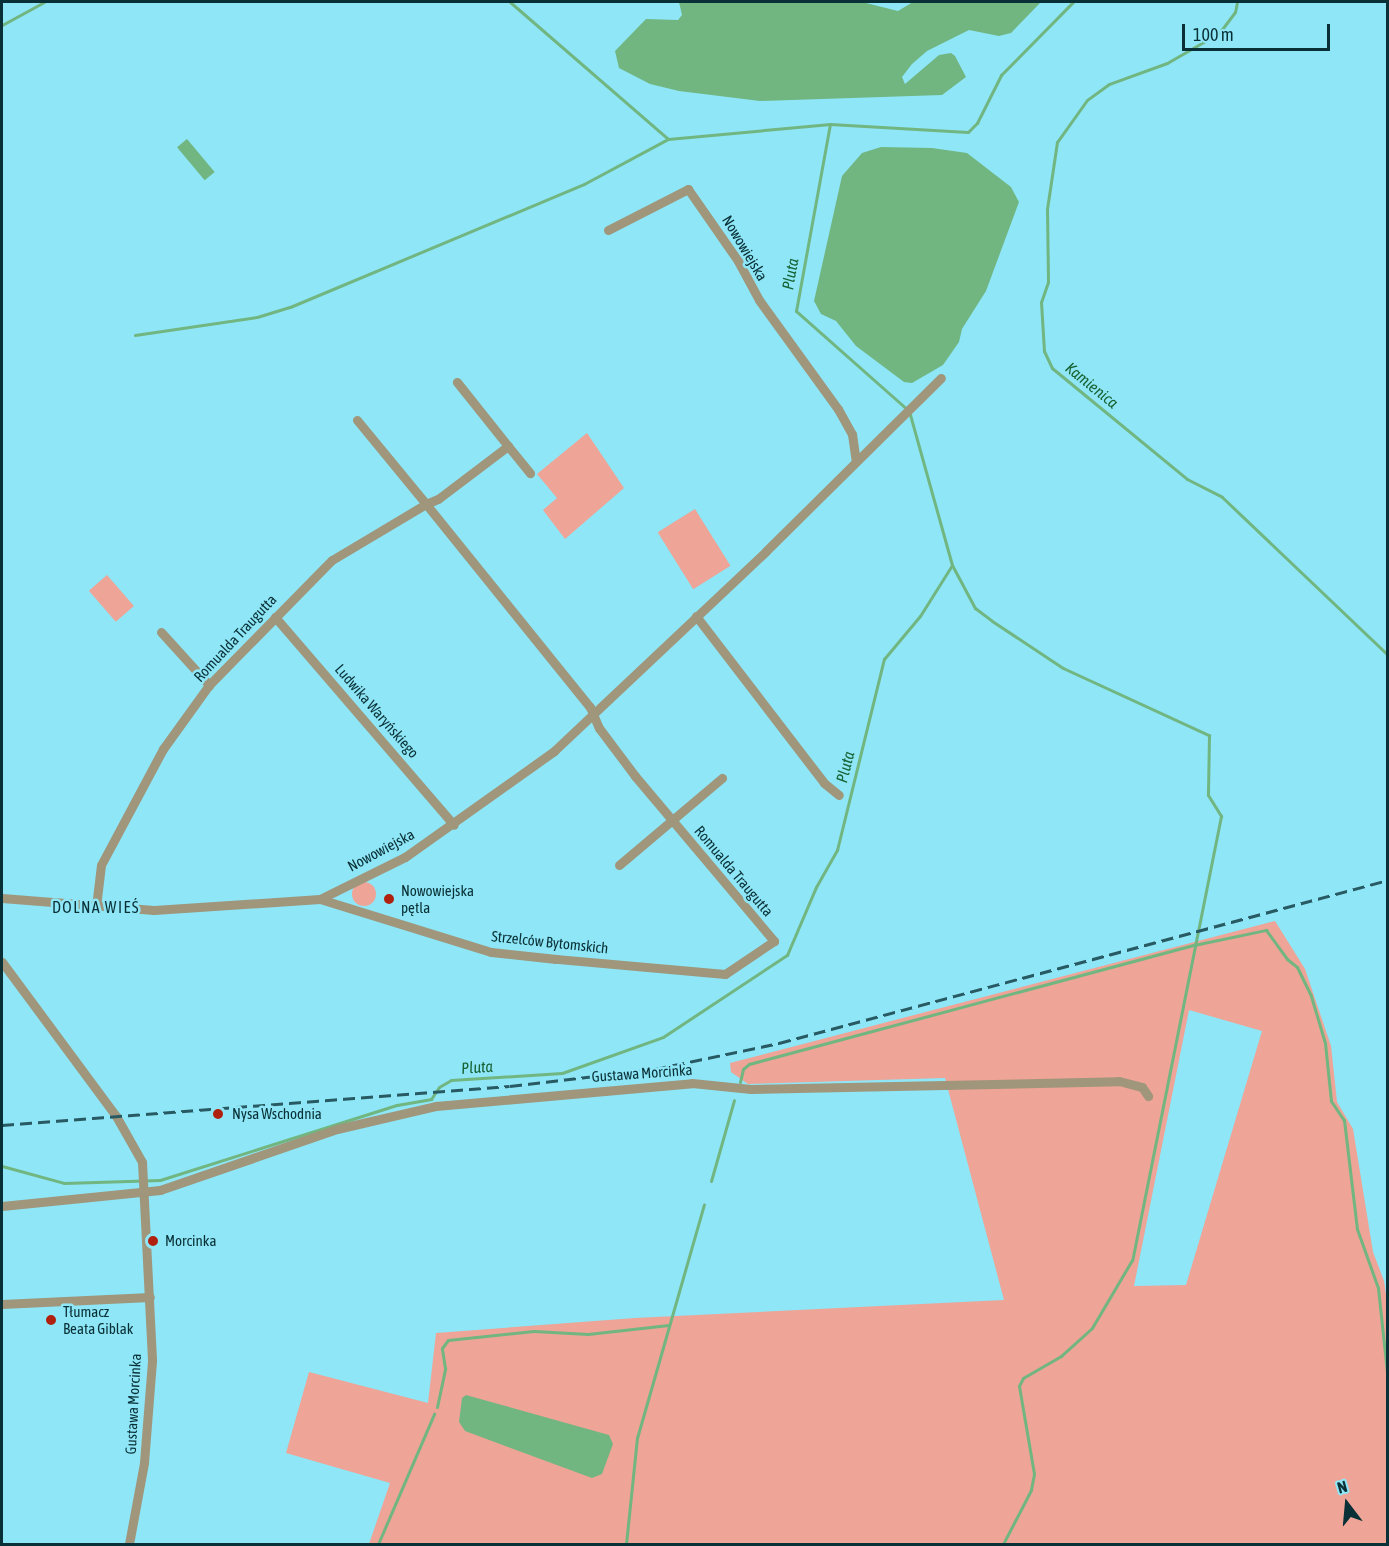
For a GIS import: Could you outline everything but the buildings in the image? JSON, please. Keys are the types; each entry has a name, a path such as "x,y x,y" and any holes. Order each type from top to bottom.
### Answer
{"street":[{"name":"Nowowiejska","path":"608,230 688,189 738,261 759,300 838,409 852,434 856,461"},
{"name":"Nowowiejska","path":"2,898 96,907 184,909 320,899 405,857 509,787 593,715 941,378"},
{"path":"456,382 530,473"},
{"name":"Romualda Traugutta","path":"357,420 593,715 635,776 774,941"},
{"name":"Romualda Traugutta","path":"96,907 101,865 163,750 209,685 332,560 426,504 438,500 507,446"},
{"path":"696,616 824,783 839,795"},
{"name":"Ludwika Waryńskiego","path":"275,617 454,825"},
{"path":"161,632 209,685"},
{"path":"619,865 722,778"},
{"name":"Strzelców Bytomskich","path":"320,899 491,952 546,958 725,974 774,941"},
{"name":"Gustawa Morcinka","path":"2,962 131,1139 145,1185 150,1297 150,1416 129,1545"},
{"name":"Gustawa Morcinka","path":"2,1206 145,1185 336,1130 436,1106 692,1083 751,1089 1119,1081 1142,1088 1148,1096"},
{"path":"2,1304 150,1297"}],"shaded area":[{"path":"679,2 862,2 898,11 913,2 1041,2 1011,33 999,36 969,30 927,51 912,64 902,77 905,84 939,55 951,53 955,56 966,77 942,95 760,101 679,91 650,84 619,68 615,51 646,19 678,20 682,15"},
{"path":"187,139 215,172 205,180 177,147"},
{"path":"881,147 932,148 967,153 1011,187 1019,202 986,291 962,329 959,342 943,365 912,383 904,382 856,346 836,321 821,314 814,301 842,176 862,153"},
{"path":"587,433 624,488 565,539 543,510 557,498 537,474"},
{"path":"695,509 731,566 693,589 658,532"},
{"path":"107,575 134,606 116,622 89,591"},
{"path":"364,882 369,883 375,889 375,899 369,905 364,906 359,905 353,899 352,894 353,889 359,883"},
{"path":"1275,921 1305,969 1331,1046 1337,1102 1353,1129 1373,1252 1384,1281 1387,1301 1387,1544 369,1544 390,1483 286,1453 309,1372 428,1403 436,1333 635,1318 1004,1300 945,1078 748,1084 731,1072 730,1063","holes":["1189,1010 1262,1031 1186,1285 1134,1286"]},
{"path":"466,1395 609,1435 613,1444 602,1474 592,1478 465,1431 459,1422 462,1398"}],"waterway":[{"path":"2,25 44,2"},
{"path":"510,2 668,139 830,124"},
{"name":"Pluta","path":"2,1166 64,1183 160,1180 397,1105 431,1099 439,1087 451,1080 562,1073 663,1037 787,955 816,887 837,850 884,659 920,616 952,565 909,411 796,311 830,124 968,132 977,123 1001,75 1073,2"},
{"name":"Kamienica","path":"1237,2 1235,12 1219,33 1167,63 1109,84 1087,100 1057,142 1047,209 1048,282 1041,302 1044,351 1052,368 1187,479 1222,497 1388,655"},
{"path":"135,335 257,317 290,307 584,184 668,139"},
{"path":"952,565 975,608 1063,668 1209,735 1208,795 1221,816 1132,1260 1092,1328 1061,1356 1023,1378 1019,1386 1034,1474 1031,1490 1003,1544"},
{"path":"740,1082 743,1069 749,1064 1194,945 1266,930 1287,959 1297,967 1311,996 1325,1043 1331,1101 1344,1120 1357,1229 1378,1288 1388,1381"},
{"path":"711,1181 734,1100"},
{"path":"626,1544 637,1438 704,1204"},
{"path":"437,1407 445,1368 442,1348 448,1340 534,1331 588,1334 668,1325"},
{"path":"378,1544 434,1414"}],"railway":[{"path":"2,1125 510,1086 655,1069 779,1043 1388,880"}],"place":[{"name":"Nowowiejska pętla","path":"389,899"},
{"name":"Nysa Wschodnia","path":"218,1114"},
{"name":"Morcinka","path":"153,1241"},
{"name":"Tłumacz Beata Giblak","path":"51,1320"}],"district":[{"name":"DOLNA WIEŚ","path":"96,907"}]}
